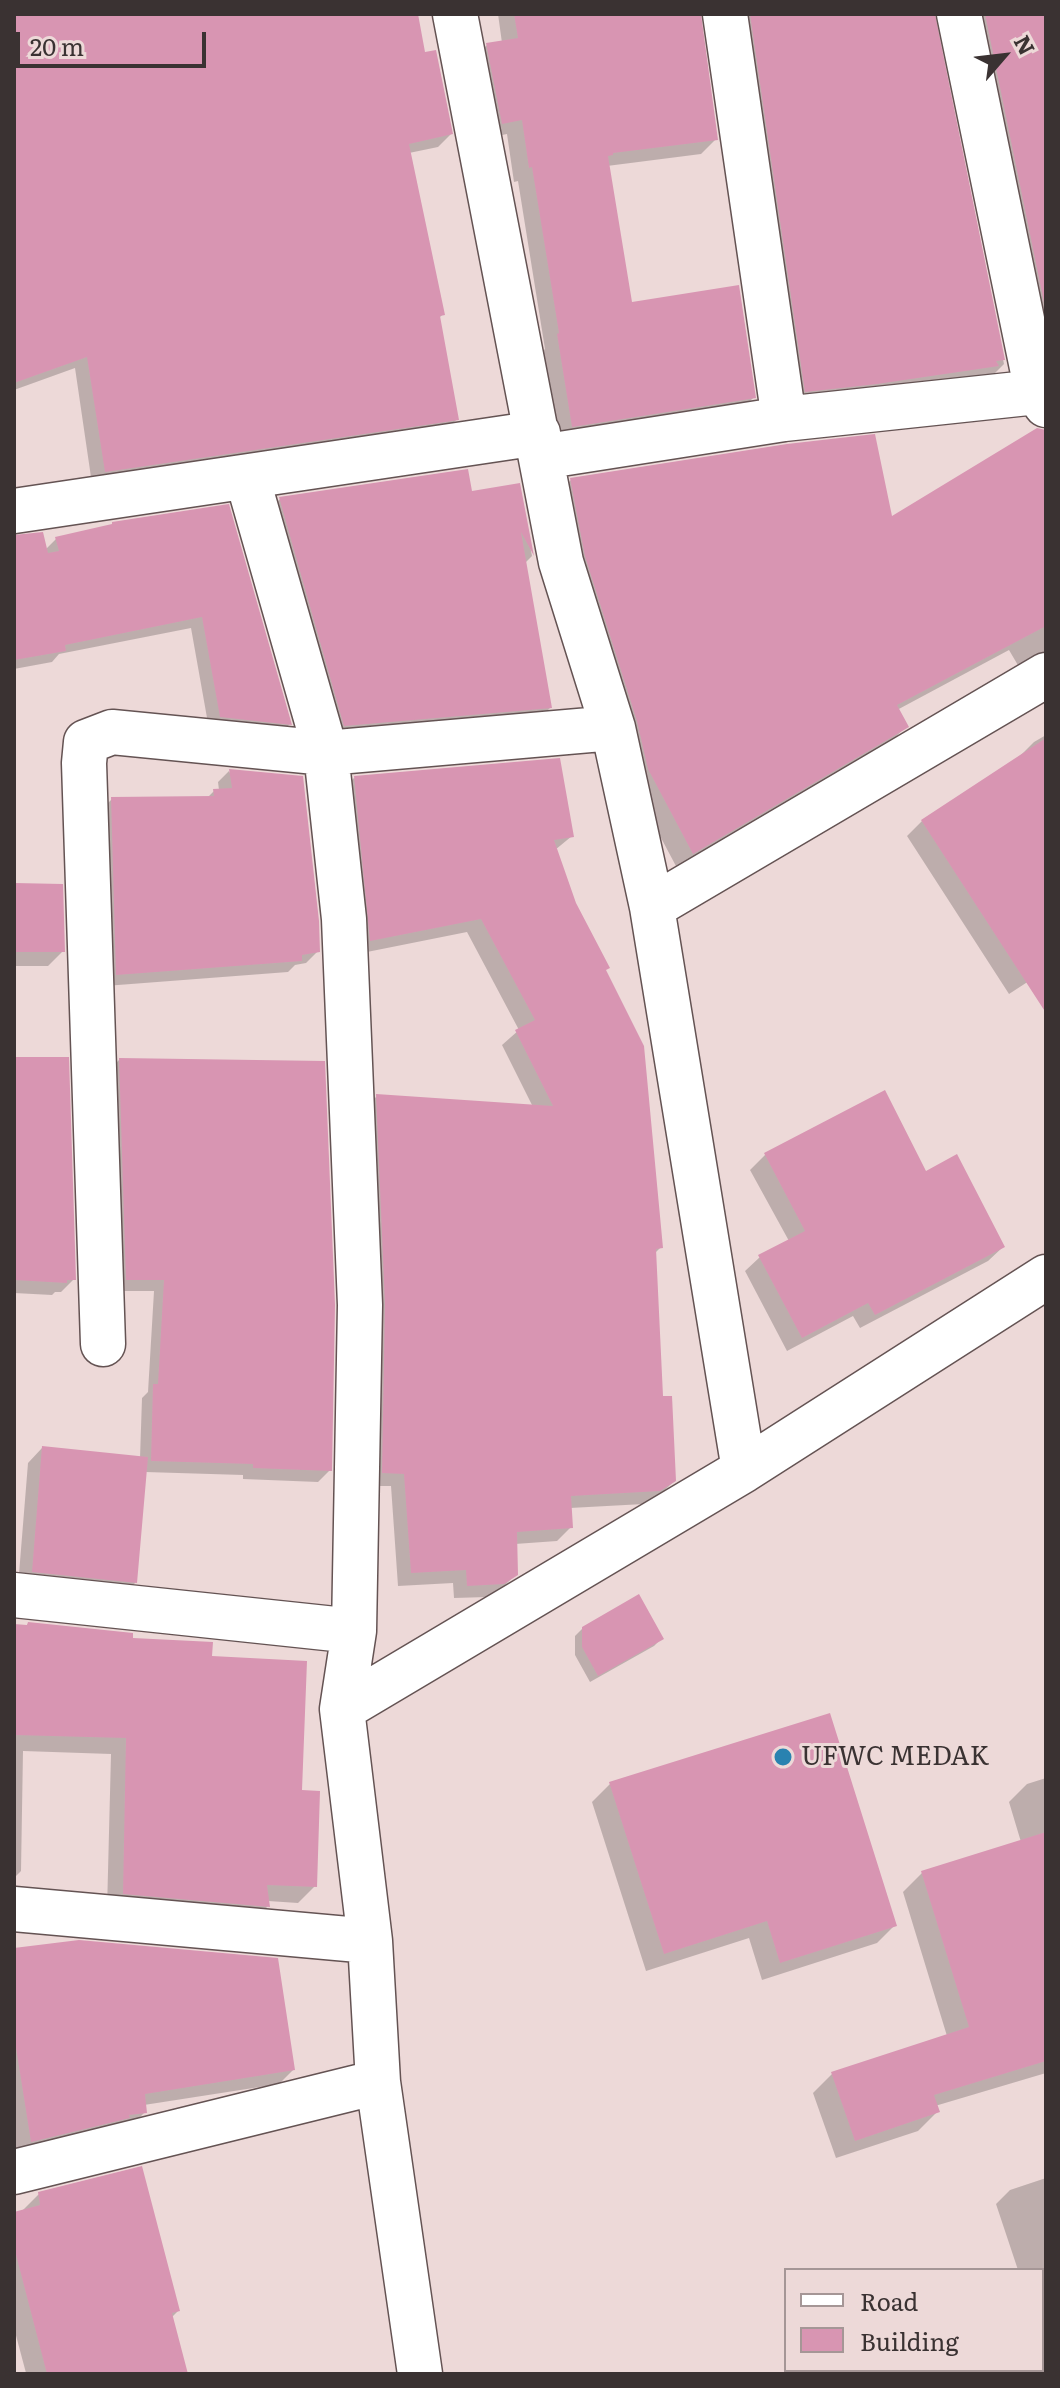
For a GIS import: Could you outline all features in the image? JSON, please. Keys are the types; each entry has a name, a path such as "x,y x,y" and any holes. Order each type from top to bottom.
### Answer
{"street":[{"path":"455,14 561,562 613,728 652,907 744,1470"},
{"path":"725,14 784,419"},
{"path":"14,511 247,477 539,445 784,419 1042,399 959,14"},
{"path":"247,477 326,753 344,919 360,1305 354,1631 342,1709 370,1941 378,2082 420,2374"},
{"path":"652,907 1046,675"},
{"path":"103,1344 84,779 86,742 112,732 326,753 613,728"},
{"path":"342,1709 744,1470 1046,1277"},
{"path":"14,1595 354,1631"},
{"path":"14,1909 370,1941"},
{"path":"14,2172 378,2082"}],"building":[{"path":"14,14 418,14 425,52 436,50 453,134 409,144 445,315 440,316 459,420 105,472 87,357 14,383"},
{"path":"514,14 701,14 718,140 608,156 632,302 739,285 756,398 572,427 522,120 502,124 486,43 518,38"},
{"path":"750,14 935,14 1005,360 996,361 999,366 805,392"},
{"path":"985,14 1046,14 1046,312"},
{"path":"1037,428 1046,430 1046,626 897,705 909,727 693,854 648,769 637,721 585,556 570,478 787,444 875,434 892,516"},
{"path":"468,469 472,491 520,483 534,556 521,532 552,708 344,726 279,497"},
{"path":"229,504 292,725 220,717 202,617 65,645 66,651 14,660 14,535 43,532 48,553 59,551 55,537 112,522"},
{"path":"1046,738 1046,1013 921,820"},
{"path":"560,758 574,837 554,840 576,903 610,968 606,970 644,1046 663,1248 656,1249 663,1396 672,1396 676,1481 660,1491 571,1496 573,1528 517,1532 518,1575 504,1584 467,1586 466,1570 411,1573 404,1474 382,1473 385,1304 376,1094 553,1106 515,1030 535,1020 481,919 370,941 354,776"},
{"path":"229,769 303,776 320,952 302,955 302,961 116,975 111,797 214,796 213,789 232,788"},
{"path":"14,883 63,884 65,952 14,952"},
{"path":"14,1057 69,1057 76,1280 67,1280 67,1283 14,1280"},
{"path":"119,1058 325,1061 335,1305 332,1471 253,1468 253,1464 151,1461 153,1384 158,1384 164,1280 126,1280"},
{"path":"885,1090 926,1171 957,1154 1005,1247 875,1315 868,1303 802,1338 758,1255 805,1231 764,1153"},
{"path":"42,1446 148,1457 137,1583 32,1572"},
{"path":"639,1594 664,1639 598,1676 582,1647 582,1627"},
{"path":"28,1622 133,1633 133,1638 213,1642 212,1656 307,1661 302,1790 320,1791 317,1887 267,1885 270,1907 123,1894 126,1738 14,1735 14,1624 27,1625"},
{"path":"830,1713 897,1926 780,1963 767,1921 664,1954 609,1782"},
{"path":"1046,1832 1046,2061 934,2095 940,2112 855,2141 831,2072 969,2027 921,1871"},
{"path":"79,1940 278,1958 295,2070 145,2094 147,2113 129,2115 130,2118 31,2142 14,2035 14,1948"},
{"path":"142,2166 180,2311 172,2313 188,2374 47,2374 14,2247 14,2212 40,2205 38,2192"}],"place":[{"name":"UFWC MEDAK","path":"783,1757"}]}
